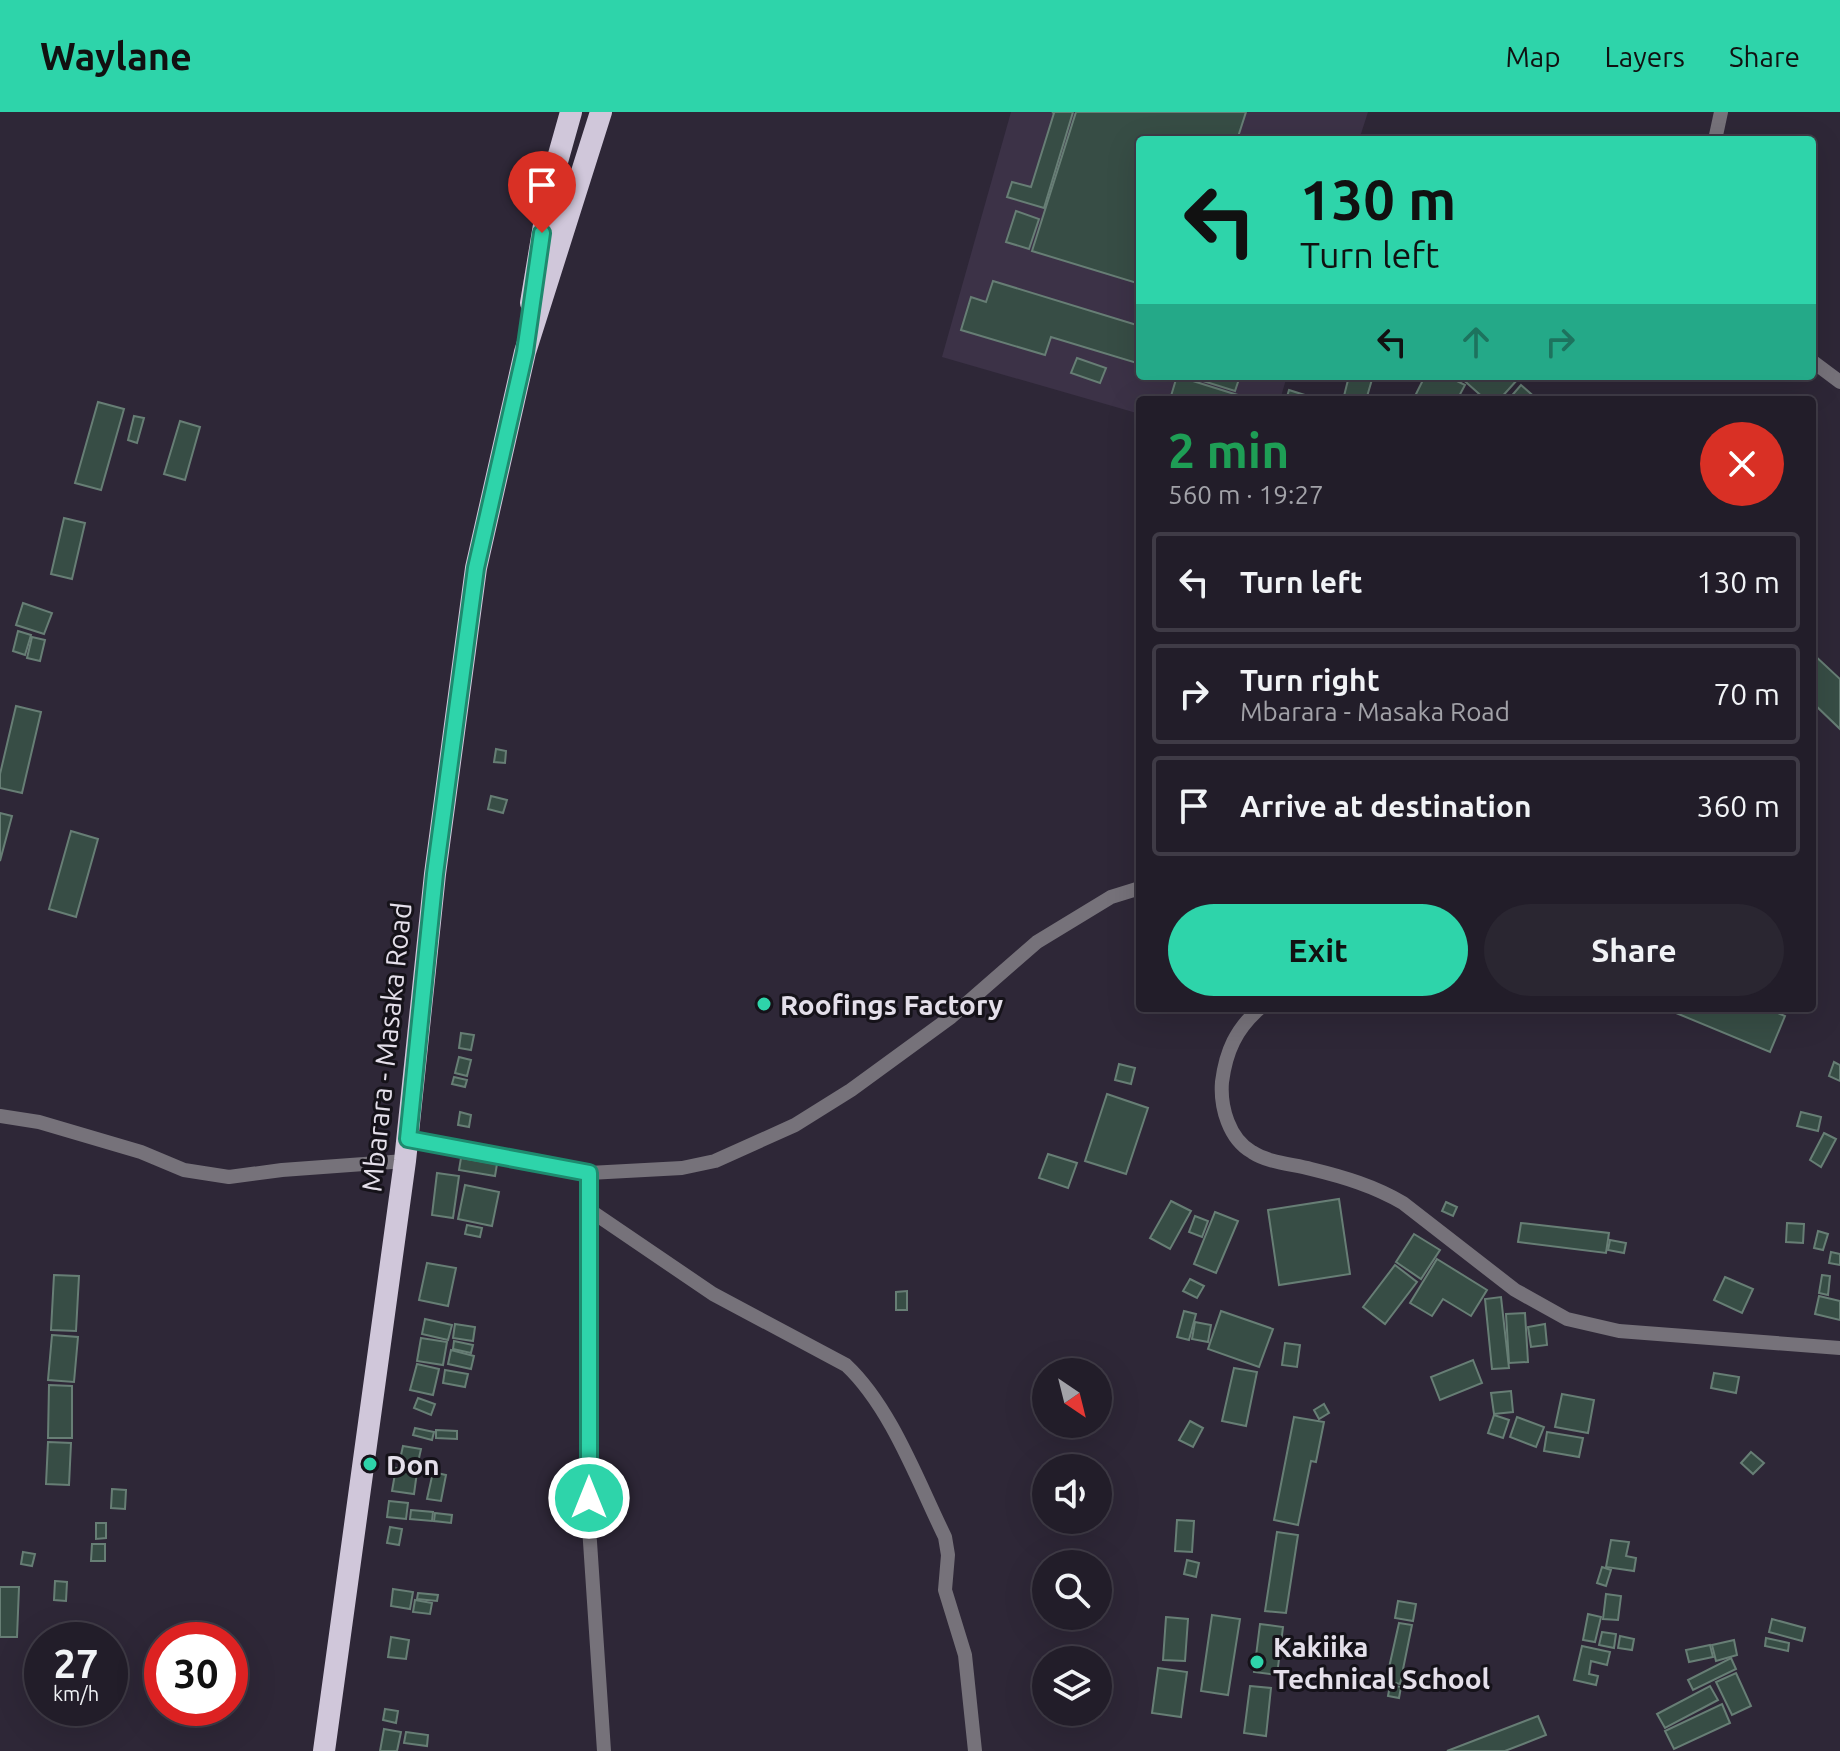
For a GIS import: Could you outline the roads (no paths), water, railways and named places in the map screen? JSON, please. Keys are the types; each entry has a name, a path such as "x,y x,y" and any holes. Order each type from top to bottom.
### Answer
{"highway":[{"name":"Mbarara - Masaka Road","path":"525,352 533,283 551,183 571,112"},
{"name":"Mbarara - Masaka Road","path":"324,1751 407,1150 435,874 476,568 525,352 601,112"}],"street":[{"path":"1716,136 1721,112"},
{"path":"1816,364 1840,382"},
{"path":"0,1116 53,1126 141,1152 184,1170 229,1177 407,1150 589,1173 682,1168 715,1161 795,1125 851,1090 951,1017 1037,942 1111,897 1136,889"},
{"path":"1255,1012 1229,1046 1221,1094 1229,1125 1238,1141 1251,1152 1266,1159 1337,1176 1385,1192 1515,1290 1567,1319 1619,1331 1840,1348"},
{"path":"589,1173 589,1527 604,1751"},
{"path":"588,1209 713,1294 846,1365 863,1381 879,1405 945,1537 948,1555 945,1590 965,1655 975,1751"}],"place":[{"name":"Roofings Factory","path":"764,1004"},
{"name":"Don","path":"370,1464"},
{"name":"Kakiika Technical School","path":"1257,1662"}]}
